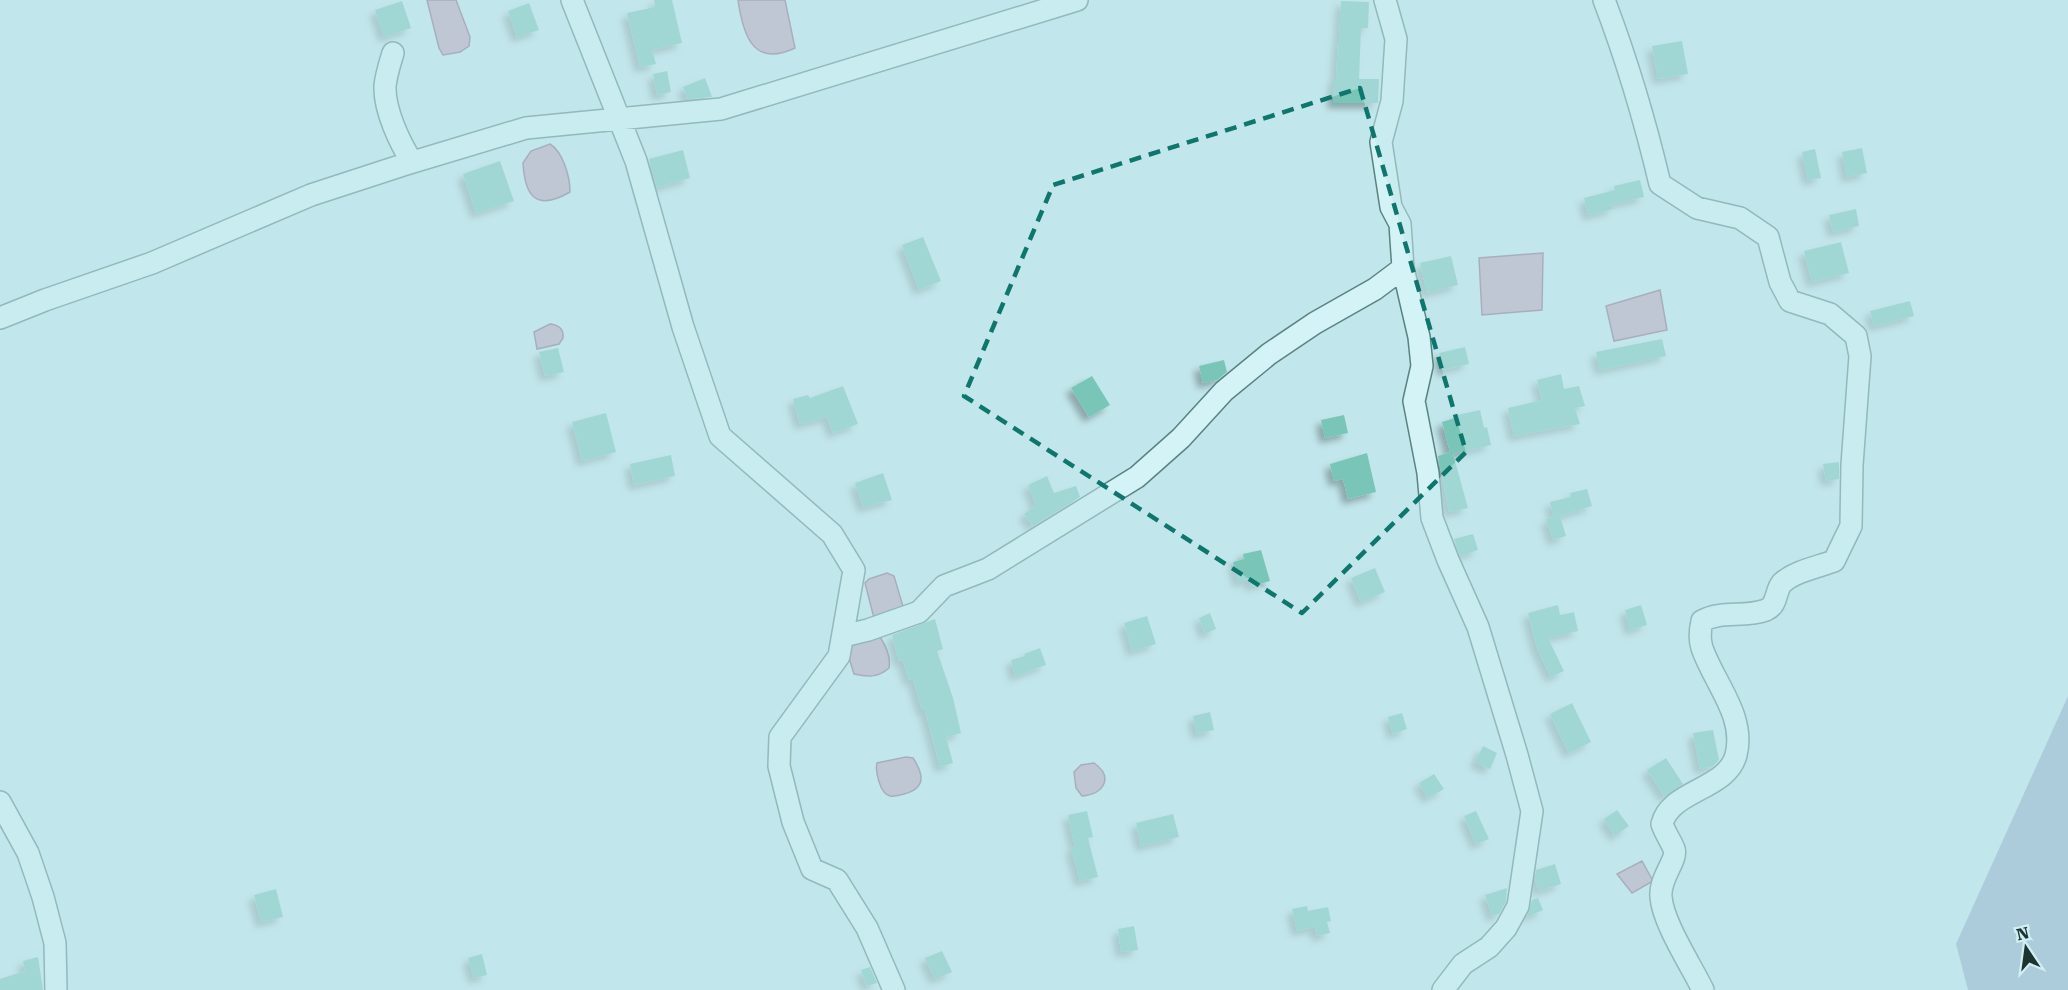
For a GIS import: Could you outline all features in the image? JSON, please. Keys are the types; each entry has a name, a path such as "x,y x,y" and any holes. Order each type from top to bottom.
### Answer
{"street":[{"path":"572,0 636,161 683,327 720,436 832,534 854,570 839,656 780,737 779,766 793,822 812,869 837,880 867,928 894,990"},
{"path":"0,318 152,263 311,195 526,128 721,110 1077,0"},
{"path":"1385,0 1396,39 1392,100 1381,142 1391,207 1400,224 1403,268 1419,337 1422,366 1414,401 1428,473 1432,518 1478,627 1532,811 1518,906 1506,928 1490,947 1464,964 1443,990"},
{"path":"1604,0 1622,47 1646,126 1660,184 1697,208 1740,218 1768,237 1780,282 1791,301 1830,314 1856,336 1860,356 1851,465 1851,526 1834,561 1793,576 1781,585 1775,603 1767,610 1711,615 1702,621 1700,635 1702,648 1731,708 1737,735 1737,752 1732,766 1716,780 1672,807 1664,815 1662,824 1675,851 1673,862 1667,868 1661,881 1660,898 1670,927 1703,990"},
{"path":"393,53 385,86 387,100 400,143 412,162"},
{"path":"843,636 868,630 919,612 944,586 988,569 1137,477 1180,438 1224,391 1269,354 1315,323 1375,289 1403,268"},
{"path":"0,802 28,853 43,897 55,944 56,990"}],"highlighted area":[{"path":"1360,88 1466,452 1302,613 964,396 1053,185"}],"shaded area":[{"path":"427,0 456,0 470,37 469,46 460,52 443,55 439,48"},
{"path":"738,0 785,0 795,48 781,53 769,54 760,51 747,36"},
{"path":"550,144 559,153 565,165 570,192 559,198 541,200 530,193 523,163 531,151"},
{"path":"1543,253 1542,310 1482,315 1479,258"},
{"path":"1660,290 1667,330 1614,341 1606,306"},
{"path":"550,324 560,328 563,338 559,344 537,349 534,332"},
{"path":"887,573 894,576 904,610 875,622 865,583 869,579"},
{"path":"880,637 888,652 889,668 881,674 872,676 854,674 847,651 848,646"},
{"path":"2068,696 2068,990 1968,990 1956,944"},
{"path":"906,757 913,758 917,764 921,780 911,791 890,796 881,787 877,763"},
{"path":"1094,763 1104,774 1104,784 1096,792 1082,796 1076,788 1074,772 1081,765"},
{"path":"1642,861 1653,881 1632,893 1617,874"}],"building":[{"path":"654,0 672,0 682,43 652,50 656,64 640,67 627,13 655,7"},
{"path":"402,1 411,28 384,37 375,10"},
{"path":"1341,1 1369,2 1368,28 1361,28 1359,79 1379,79 1378,103 1333,103 1333,79 1336,79"},
{"path":"529,3 539,30 517,37 508,11"},
{"path":"1682,41 1688,74 1658,79 1652,46"},
{"path":"667,71 671,92 657,95 653,74"},
{"path":"705,78 712,97 688,99 683,87"},
{"path":"1862,148 1867,173 1847,177 1842,152"},
{"path":"1815,149 1821,178 1808,180 1802,152"},
{"path":"683,150 690,178 657,187 649,159"},
{"path":"500,161 514,201 476,213 463,174"},
{"path":"1640,180 1644,197 1612,204 1613,209 1588,215 1584,198 1615,190 1614,186"},
{"path":"1856,209 1859,226 1833,232 1829,215"},
{"path":"923,237 941,281 919,290 902,245"},
{"path":"1841,242 1849,273 1812,282 1804,251"},
{"path":"1451,256 1458,285 1427,293 1420,263"},
{"path":"1910,301 1914,316 1874,326 1870,311"},
{"path":"1662,339 1666,356 1600,370 1596,352"},
{"path":"1465,347 1469,364 1443,370 1439,353"},
{"path":"558,348 564,372 545,376 539,352"},
{"path":"1224,360 1227,372 1217,380 1203,383 1199,366"},
{"path":"1561,374 1564,389 1579,386 1585,406 1575,408 1580,424 1514,436 1508,408 1542,400 1537,380"},
{"path":"1092,376 1110,405 1089,417 1071,388"},
{"path":"843,386 858,424 833,433 827,417 800,424 793,399 808,395 810,398"},
{"path":"1480,410 1491,445 1453,454 1468,508 1449,512 1438,456 1450,452 1442,422 1458,417 1457,415"},
{"path":"606,413 616,452 582,461 572,422"},
{"path":"1344,415 1348,433 1325,438 1321,420"},
{"path":"1367,453 1376,492 1348,499 1343,479 1334,481 1330,464"},
{"path":"671,455 675,476 634,485 630,464"},
{"path":"1839,462 1839,479 1826,481 1823,464"},
{"path":"883,473 892,500 863,507 855,483"},
{"path":"1047,476 1054,493 1076,486 1080,497 1033,526 1024,514 1036,505 1028,485"},
{"path":"1587,489 1592,506 1560,516 1566,536 1553,540 1546,519 1554,517 1550,502 1571,497 1570,493"},
{"path":"1473,534 1478,550 1460,556 1454,539"},
{"path":"1261,550 1270,581 1251,586 1249,579 1238,582 1233,562 1244,559 1243,554"},
{"path":"1375,568 1385,592 1361,602 1351,578"},
{"path":"1558,605 1560,615 1574,612 1578,631 1548,638 1564,671 1551,677 1537,648 1528,613"},
{"path":"1641,605 1647,625 1630,630 1625,610"},
{"path":"1210,613 1216,629 1205,634 1199,618"},
{"path":"1147,616 1156,644 1132,651 1124,623"},
{"path":"935,619 943,649 937,651 953,698 961,733 946,737 953,763 940,767 925,710 922,710 913,679 909,680 903,660 899,661 892,635"},
{"path":"1040,648 1046,665 1015,676 1011,660"},
{"path":"1572,703 1591,742 1569,753 1550,714"},
{"path":"1210,712 1214,730 1197,734 1193,716"},
{"path":"1402,713 1407,729 1393,734 1388,717"},
{"path":"1713,730 1719,760 1713,766 1700,769 1693,733"},
{"path":"1483,746 1497,753 1490,769 1475,762"},
{"path":"1666,758 1683,784 1665,797 1647,770"},
{"path":"1434,774 1444,789 1428,798 1419,783"},
{"path":"1617,810 1629,826 1615,836 1604,819"},
{"path":"1087,811 1093,837 1088,838 1098,877 1080,881 1071,848 1075,847 1068,815"},
{"path":"1476,811 1489,839 1476,844 1464,816"},
{"path":"1173,814 1179,837 1141,846 1136,823"},
{"path":"1555,864 1561,884 1539,891 1535,878 1536,870"},
{"path":"1507,888 1506,902 1499,914 1492,916 1485,895"},
{"path":"276,889 283,917 261,922 254,895"},
{"path":"1538,898 1543,910 1527,917 1532,900"},
{"path":"1307,906 1308,911 1328,907 1331,921 1327,922 1330,933 1317,936 1315,927 1297,931 1292,909"},
{"path":"1134,926 1138,950 1121,952 1118,929"},
{"path":"942,951 952,972 935,979 925,958"},
{"path":"482,954 487,975 474,978 468,958"},
{"path":"38,957 43,990 0,990 0,979 25,971 23,961"},
{"path":"870,967 877,983 867,986 861,970"}]}
